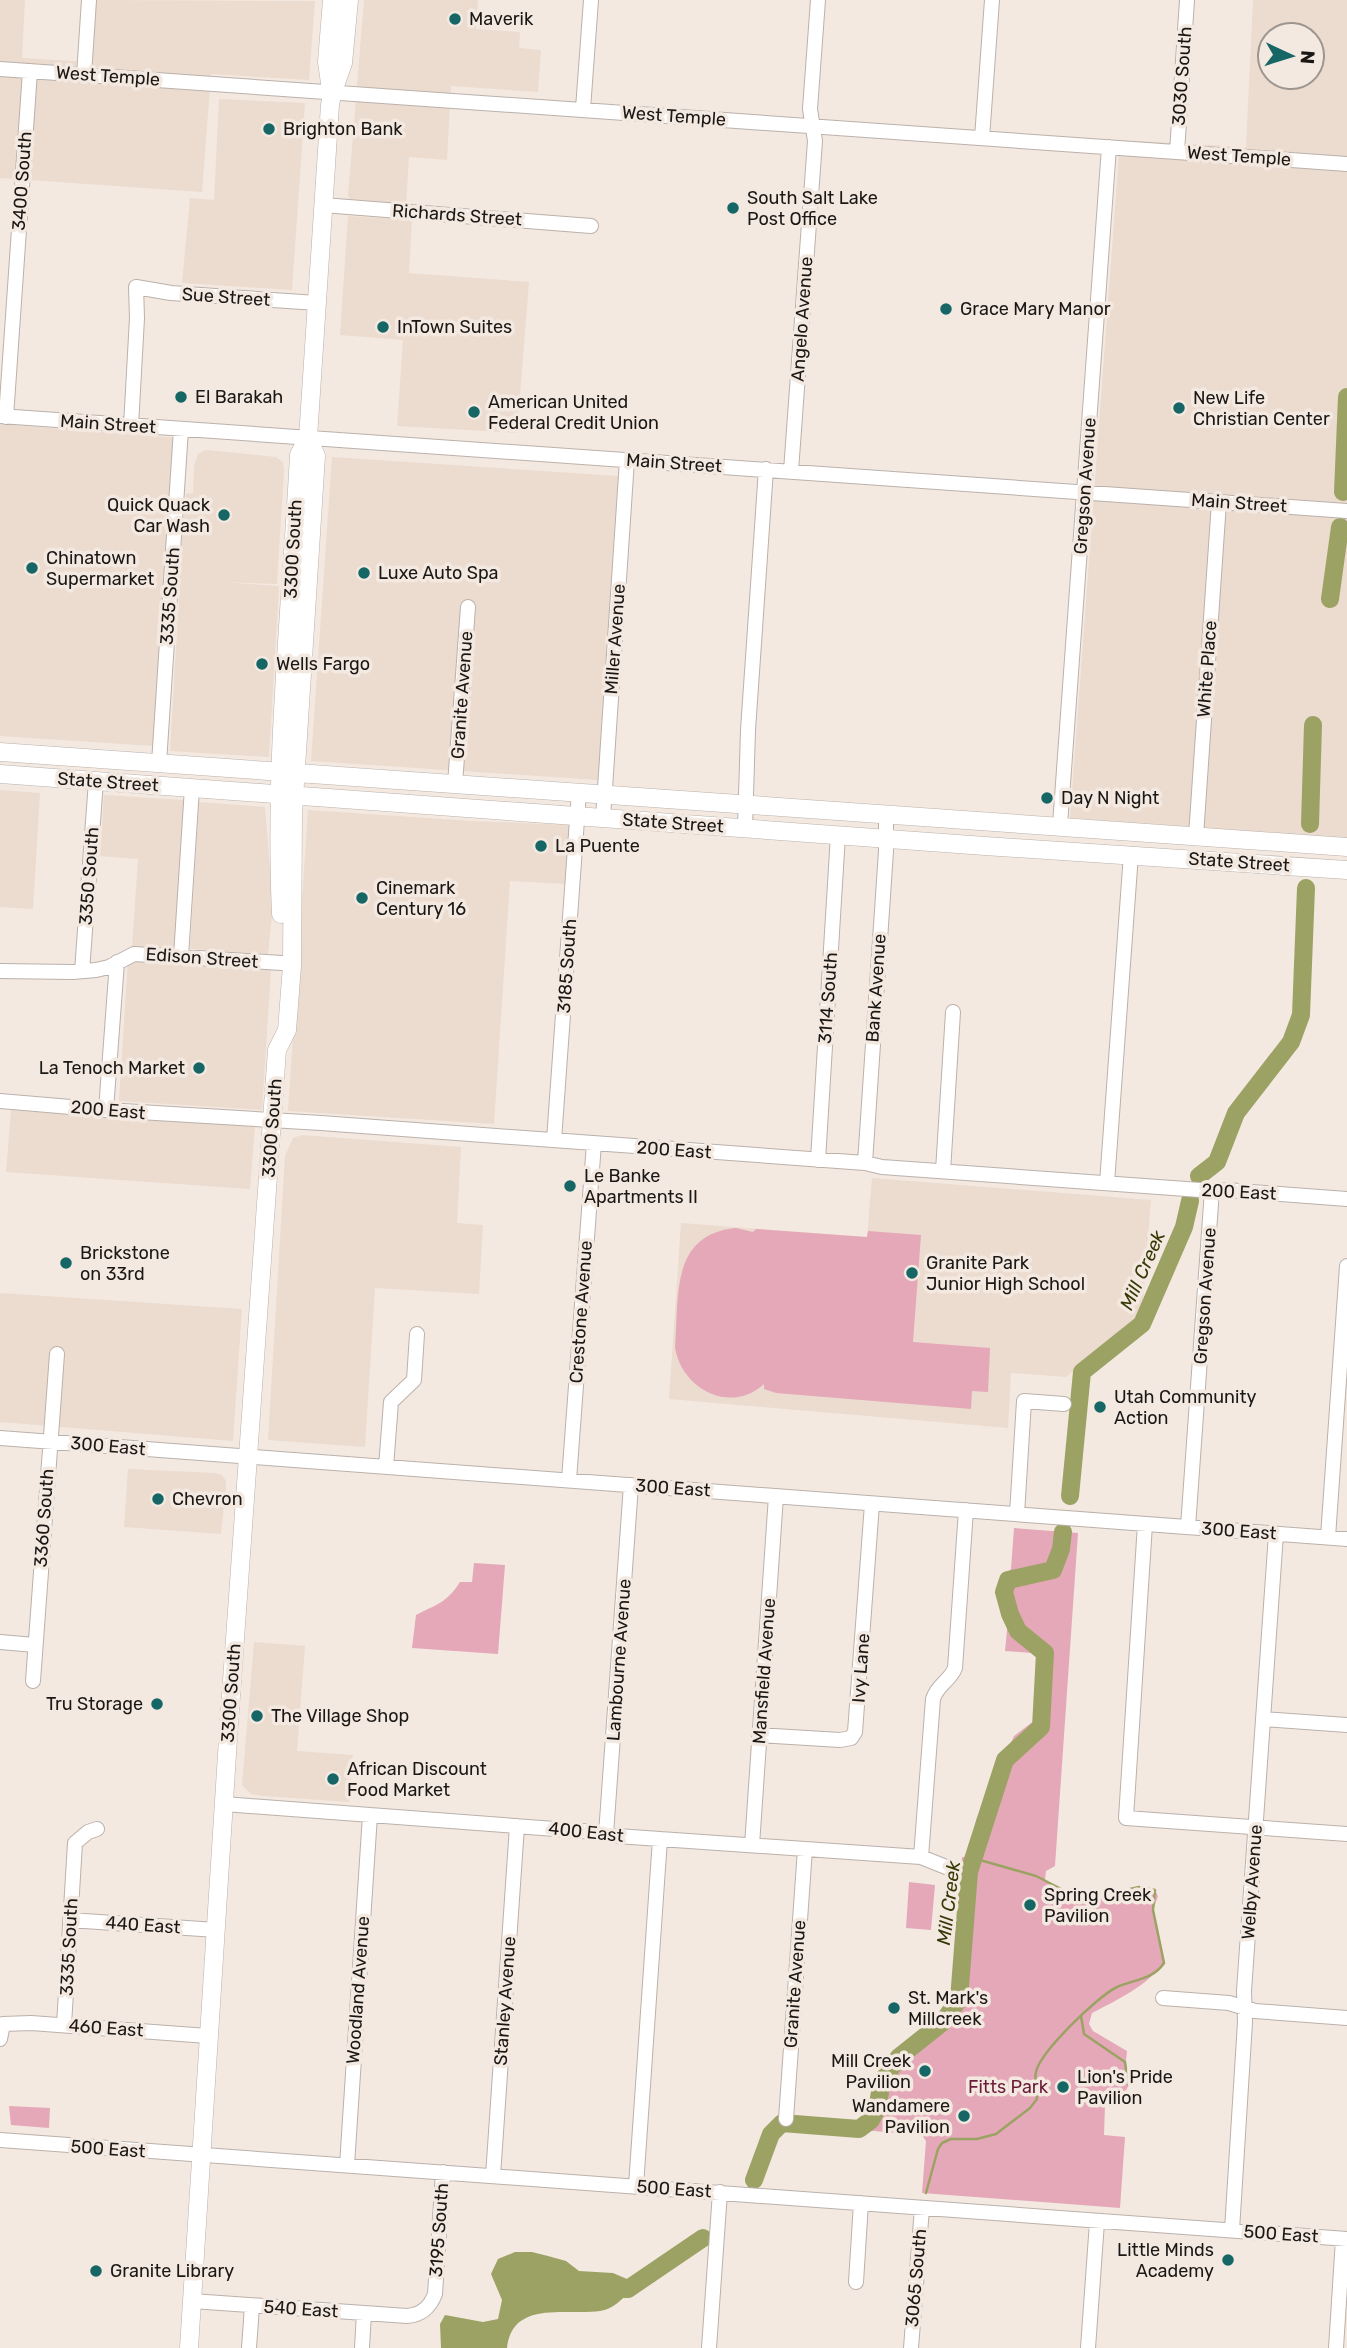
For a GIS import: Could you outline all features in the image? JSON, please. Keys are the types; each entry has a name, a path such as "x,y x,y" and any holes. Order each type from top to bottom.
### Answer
{"main road":[{"name":"3300 South","path":"189,2348 215,1930 277,1051 287,1030 292,965 292,839 287,794 299,455 308,438 332,94 327,62 332,0"},
{"name":"3300 South","path":"332,94 343,63 349,0"},
{"name":"State Street","path":"0,752 1347,847"},
{"name":"State Street","path":"0,774 1347,870"},
{"name":"3300 South","path":"282,1040 278,1030 282,963 278,834 287,794"},
{"path":"989,846 1002,834 1052,837 1057,835 1060,825"}],"street":[{"path":"85,75 89,0"},
{"path":"583,109 591,0"},
{"name":"Angelo Avenue","path":"792,471 815,141 810,109 818,0"},
{"path":"982,138 992,0"},
{"name":"3030 South","path":"1177,152 1187,0"},
{"name":"West Temple","path":"0,69 1347,164"},
{"name":"3400 South","path":"3,417 30,71"},
{"name":"Gregson Avenue","path":"1060,825 1109,147"},
{"name":"Richards Street","path":"323,205 591,226"},
{"name":"Sue Street","path":"131,426 136,288 317,303"},
{"name":"Main Street","path":"3,417 1347,510"},
{"name":"3335 South","path":"159,764 181,429"},
{"name":"Miller Avenue","path":"603,818 627,460"},
{"path":"745,828 748,730 766,469"},
{"name":"White Place","path":"1196,836 1219,502"},
{"name":"Granite Avenue","path":"455,784 468,607"},
{"name":"3350 South","path":"82,971 96,781"},
{"path":"181,956 192,788"},
{"name":"3185 South","path":"554,1140 579,792"},
{"name":"Bank Avenue","path":"865,1163 886,814"},
{"name":"3114 South","path":"818,1160 838,835"},
{"path":"1107,1183 1131,854"},
{"name":"Edison Street","path":"0,971 82,971 109,967 134,954 282,963"},
{"path":"106,1110 117,962"},
{"path":"943,1171 953,1012"},
{"name":"200 East","path":"0,1101 1347,1199"},
{"name":"Crestone Avenue","path":"569,1480 594,1143"},
{"name":"Gregson Avenue","path":"1188,1527 1212,1190"},
{"path":"1328,1537 1347,1266"},
{"path":"386,1467 391,1402 414,1380 417,1334"},
{"name":"3360 South","path":"33,1681 57,1354"},
{"path":"1017,1514 1024,1401 1065,1404"},
{"name":"300 East","path":"0,1438 1347,1539"},
{"name":"Lambourne Avenue","path":"606,1834 631,1485"},
{"name":"Mansfield Avenue","path":"752,1845 776,1496"},
{"name":"Ivy Lane","path":"760,1735 840,1741 851,1738 855,1732 872,1504"},
{"path":"921,1857 933,1699 936,1690 951,1676 955,1668 966,1510"},
{"path":"1145,1524 1126,1818 1347,1834"},
{"name":"Welby Avenue","path":"1231,2230 1276,1534"},
{"path":"0,1642 35,1645"},
{"path":"1263,1719 1347,1725"},
{"name":"400 East","path":"224,1804 921,1857 946,1867"},
{"name":"Woodland Avenue","path":"347,2165 370,1815"},
{"name":"Stanley Avenue","path":"493,2176 517,1826"},
{"name":"3335 South","path":"64,2025 75,1843 88,1832 97,1829"},
{"path":"636,2186 660,1839"},
{"name":"Granite Avenue","path":"786,2119 805,1849"},
{"name":"440 East","path":"70,1920 215,1930"},
{"path":"1163,1998 1229,2003 1255,2011 1347,2018"},
{"name":"460 East","path":"0,2039 3,2024 64,2025 208,2036"},
{"name":"500 East","path":"0,2140 1345,2239"},
{"name":"3195 South","path":"411,2316 425,2310 435,2294 443,2172"},
{"path":"709,2348 720,2192"},
{"path":"856,2282 861,2203"},
{"name":"3065 South","path":"911,2348 922,2208"},
{"path":"1088,2348 1097,2222"},
{"path":"1336,2348 1345,2239"},
{"name":"540 East","path":"192,2301 411,2316"},
{"path":"249,2348 251,2306"},
{"path":"362,2348 364,2313"}],"shaded area":[{"path":"0,0 25,0 22,58 89,62 94,0 315,1 309,80 211,74 202,192 0,178"},
{"path":"364,0 478,0 476,29 520,32 519,48 541,50 538,92 451,86 447,160 409,157 406,206 352,203 348,196"},
{"path":"1253,0 1347,0 1347,838 1070,818 1120,140 1246,147"},
{"path":"219,99 305,103 292,290 182,283 190,198 214,200"},
{"path":"348,216 412,220 409,273 529,282 517,433 397,426 403,340 340,335"},
{"path":"0,424 177,438 154,746 0,736"},
{"path":"206,450 276,457 283,462 277,584 222,582 279,586 269,757 170,751 178,579 186,494 193,493 194,466 198,454"},
{"path":"332,457 618,476 598,780 311,761"},
{"path":"0,790 40,793 33,909 0,907"},
{"path":"104,795 184,800 175,950 132,947 138,859 100,856"},
{"path":"199,802 265,807 273,906 268,954 190,949"},
{"path":"308,810 571,825 567,884 510,881 494,1124 288,1111"},
{"path":"128,961 271,970 262,1110 119,1101"},
{"path":"11,1110 255,1126 250,1189 6,1172"},
{"path":"302,1135 461,1147 457,1223 483,1225 479,1294 375,1288 365,1447 268,1440 285,1156 293,1138"},
{"name":"Granite Park Junior High School","path":"872,1178 1151,1200 1142,1315 1066,1377 1011,1373 1008,1428 669,1399 681,1223 867,1237"},
{"path":"0,1293 242,1309 233,1441 0,1422"},
{"path":"128,1469 222,1475 226,1488 221,1534 124,1527"},
{"path":"254,1642 305,1646 297,1751 353,1755 349,1802 263,1796 251,1794 242,1785"},
{"path":"515,2252 532,2252 566,2261 579,2271 613,2273 627,2279 628,2293 605,2310 530,2316 519,2322 511,2333 507,2348 441,2348 440,2324 445,2315 483,2322 498,2319 502,2300 491,2274 498,2259"}],"green space":[{"path":"736,1228 753,1232 756,1229 867,1237 868,1231 921,1235 913,1342 990,1348 988,1392 972,1391 971,1409 776,1393 764,1389 764,1384 751,1393 737,1397 709,1393 687,1375 679,1362 675,1347 679,1289 682,1271 699,1242 715,1233"},
{"name":"Fitts Park","path":"1014,1528 1078,1533 1055,1866 1046,1871 1045,1880 1067,1892 1117,1892 1139,1887 1155,1890 1158,1896 1153,1910 1164,1963 1140,1986 1092,2013 1089,2024 1093,2031 1127,2051 1125,2071 1129,2072 1131,2081 1123,2096 1116,2096 1105,2105 1104,2135 1125,2137 1120,2208 922,2193 926,2141 922,2135 862,2130 870,2119 877,2085 885,2068 902,2047 950,2003 954,1992 962,1857 971,1857 976,1820 995,1777 996,1764 1001,1764 1014,1736 1035,1720 1039,1660 1032,1653 1005,1651 1007,1616 1000,1586 1011,1569"},
{"path":"474,1563 505,1565 498,1654 412,1648 416,1615 445,1599 460,1582 472,1582"},
{"path":"909,1882 935,1885 931,1930 906,1928"},
{"path":"9,2106 50,2108 49,2128 11,2125"}],"waterway":[{"name":"Mill Creek","path":"1343,492 1347,397"},
{"name":"Mill Creek","path":"1330,599 1340,527"},
{"name":"Mill Creek","path":"1310,824 1313,725"},
{"name":"Mill Creek","path":"1199,1176 1217,1162 1236,1113 1291,1042 1301,1015 1306,888"},
{"name":"Mill Creek","path":"1070,1496 1082,1372 1142,1324 1184,1227 1190,1201"},
{"name":"Mill Creek","path":"754,2180 771,2134 782,2123 859,2129 871,2120 877,2109 882,2081 899,2057 943,2022 959,1999 969,1872 1005,1760 1041,1727 1045,1653 1018,1631 1004,1592 1008,1580 1053,1570 1061,1549 1063,1532"},
{"path":"926,2193 942,2143 951,2139 977,2139 996,2134 1030,2108 1037,2099 1036,2072 1058,2039 1108,1992 1155,1973 1164,1963 1153,1910 1155,1890 1139,1887 1117,1892 1067,1892 1036,1876 973,1858"},
{"path":"1081,2016 1084,2034 1125,2062 1128,2084"},
{"name":"Mill Creek","path":"605,2289 628,2289 703,2238"}],"place":[{"name":"Maverik","path":"455,19"},
{"name":"Brighton Bank","path":"269,129"},
{"name":"South Salt Lake Post Office","path":"733,208"},
{"name":"Grace Mary Manor","path":"946,309"},
{"name":"InTown Suites","path":"383,327"},
{"name":"El Barakah","path":"181,397"},
{"name":"New Life Christian Center","path":"1179,408"},
{"name":"American United Federal Credit Union","path":"474,412"},
{"name":"Quick Quack Car Wash","path":"224,515"},
{"name":"Chinatown Supermarket","path":"32,568"},
{"name":"Luxe Auto Spa","path":"364,573"},
{"name":"Wells Fargo","path":"262,664"},
{"name":"Day N Night","path":"1047,798"},
{"name":"La Puente","path":"541,846"},
{"name":"Cinemark Century 16","path":"362,898"},
{"name":"La Tenoch Market","path":"199,1068"},
{"name":"Le Banke Apartments II","path":"570,1186"},
{"name":"Brickstone on 33rd","path":"66,1263"},
{"name":"Granite Park Junior High School","path":"912,1273"},
{"name":"Utah Community Action","path":"1100,1407"},
{"name":"Chevron","path":"158,1499"},
{"name":"Tru Storage","path":"157,1704"},
{"name":"The Village Shop","path":"257,1716"},
{"name":"African Discount Food Market","path":"333,1779"},
{"name":"Spring Creek Pavilion","path":"1030,1905"},
{"name":"St. Mark's Millcreek","path":"894,2008"},
{"name":"Mill Creek Pavilion","path":"925,2071"},
{"name":"Lion's Pride Pavilion","path":"1063,2087"},
{"name":"Wandamere Pavilion","path":"964,2116"},
{"name":"Little Minds Academy","path":"1228,2260"},
{"name":"Granite Library","path":"96,2271"}]}
